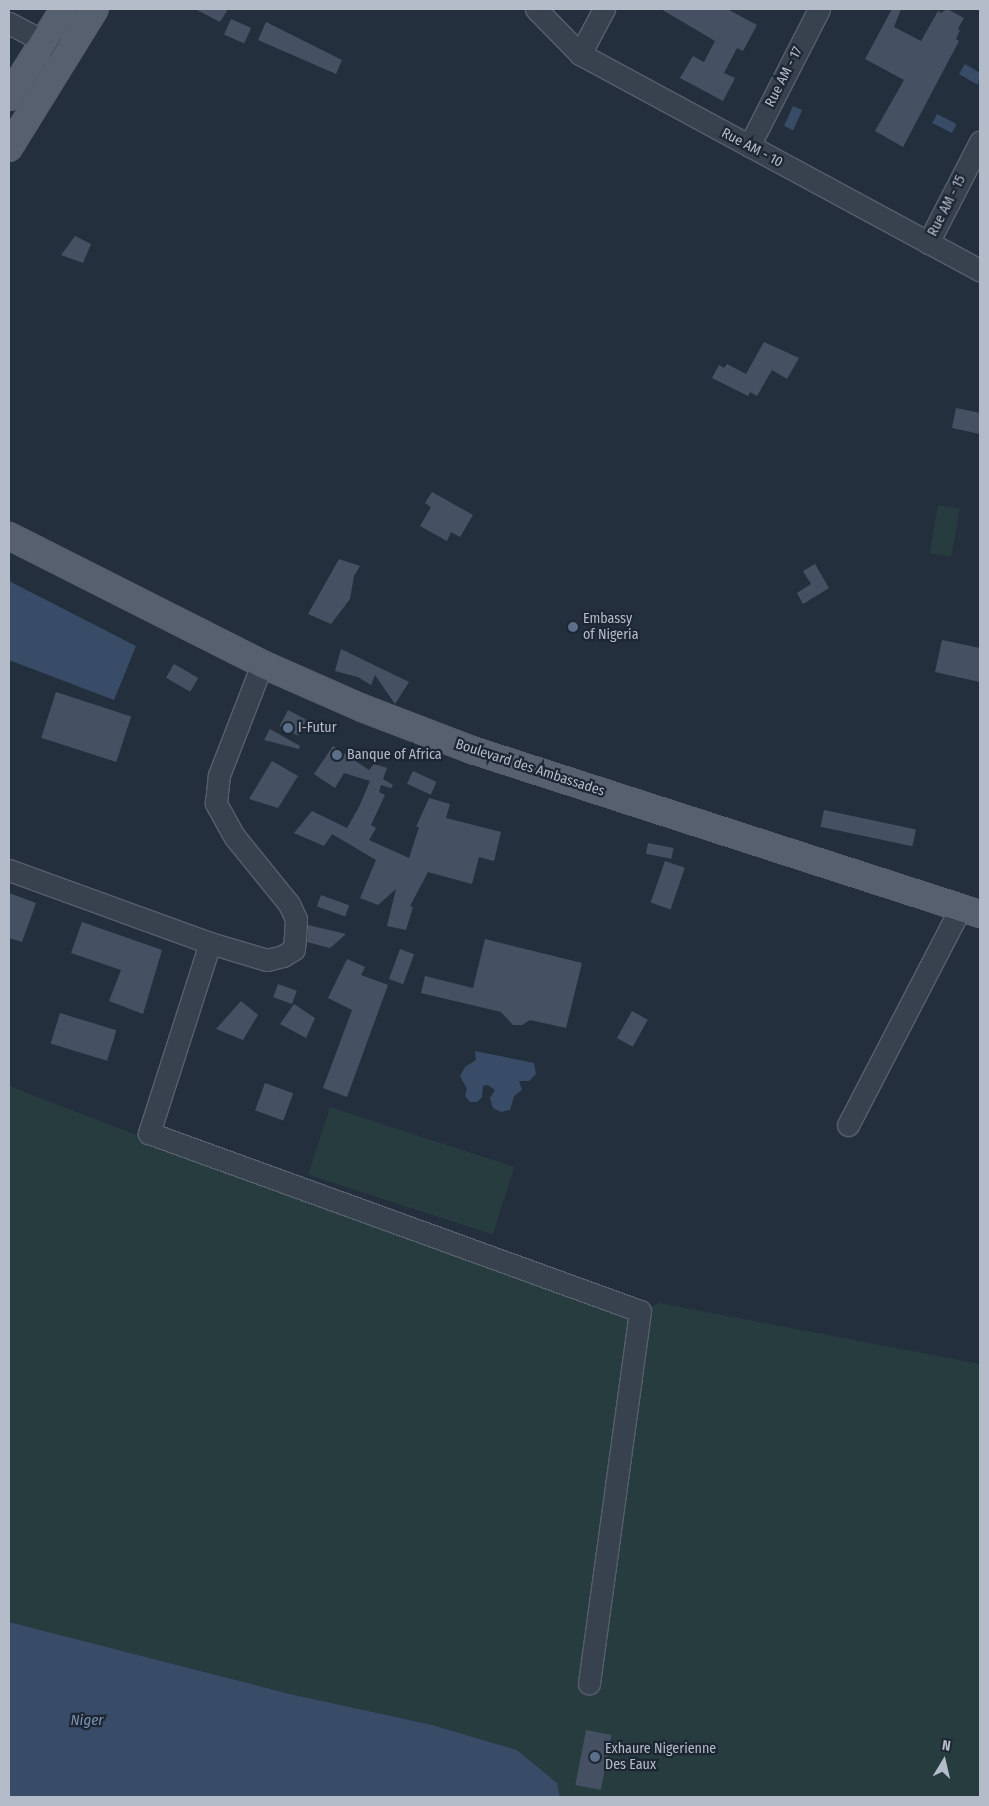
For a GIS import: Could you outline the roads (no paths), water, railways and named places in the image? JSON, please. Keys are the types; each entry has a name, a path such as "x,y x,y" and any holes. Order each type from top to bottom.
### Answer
{"main road":[{"path":"9,97 46,41 64,9"},
{"path":"9,148 95,9"},
{"name":"Boulevard des Ambassades","path":"9,520 81,560 98,579"},
{"name":"Boulevard des Ambassades","path":"9,536 74,572 98,579 262,664 362,708 472,750 970,912"}],"street":[{"name":"Rue AM - 10","path":"536,9 580,54 980,270"},
{"path":"580,54 604,9"},
{"name":"Rue AM - 17","path":"749,146 819,9"},
{"path":"9,23 46,41 67,55"},
{"name":"Rue AM - 15","path":"928,243 980,142"},
{"path":"9,870 210,943 267,960 283,956 294,949 297,937 296,919 289,904 234,836 216,803 219,775 262,664"},
{"path":"848,1125 970,912"},
{"path":"210,943 149,1133 640,1311 590,1684"}],"water":[{"path":"965,64 980,73 978,85 959,74"},
{"path":"793,106 802,110 793,130 784,126"},
{"path":"937,114 957,124 952,133 932,123"},
{"path":"9,581 136,646 114,700 9,660"},
{"path":"475,1051 534,1063 536,1074 529,1081 519,1081 522,1090 514,1096 510,1110 501,1112 493,1108 490,1098 495,1090 488,1085 483,1086 482,1097 477,1102 470,1102 465,1096 467,1089 460,1076 465,1067 476,1060"},
{"name":"Niger","path":"9,1622 290,1694 432,1725 517,1750 557,1783 560,1797 9,1797"}],"place":[{"name":"Embassy of Nigeria","path":"573,627"},
{"name":"I-Futur","path":"288,728"},
{"name":"Banque of Africa","path":"337,755"},
{"name":"Exhaure Nigerienne Des Eaux","path":"595,1757"}]}
